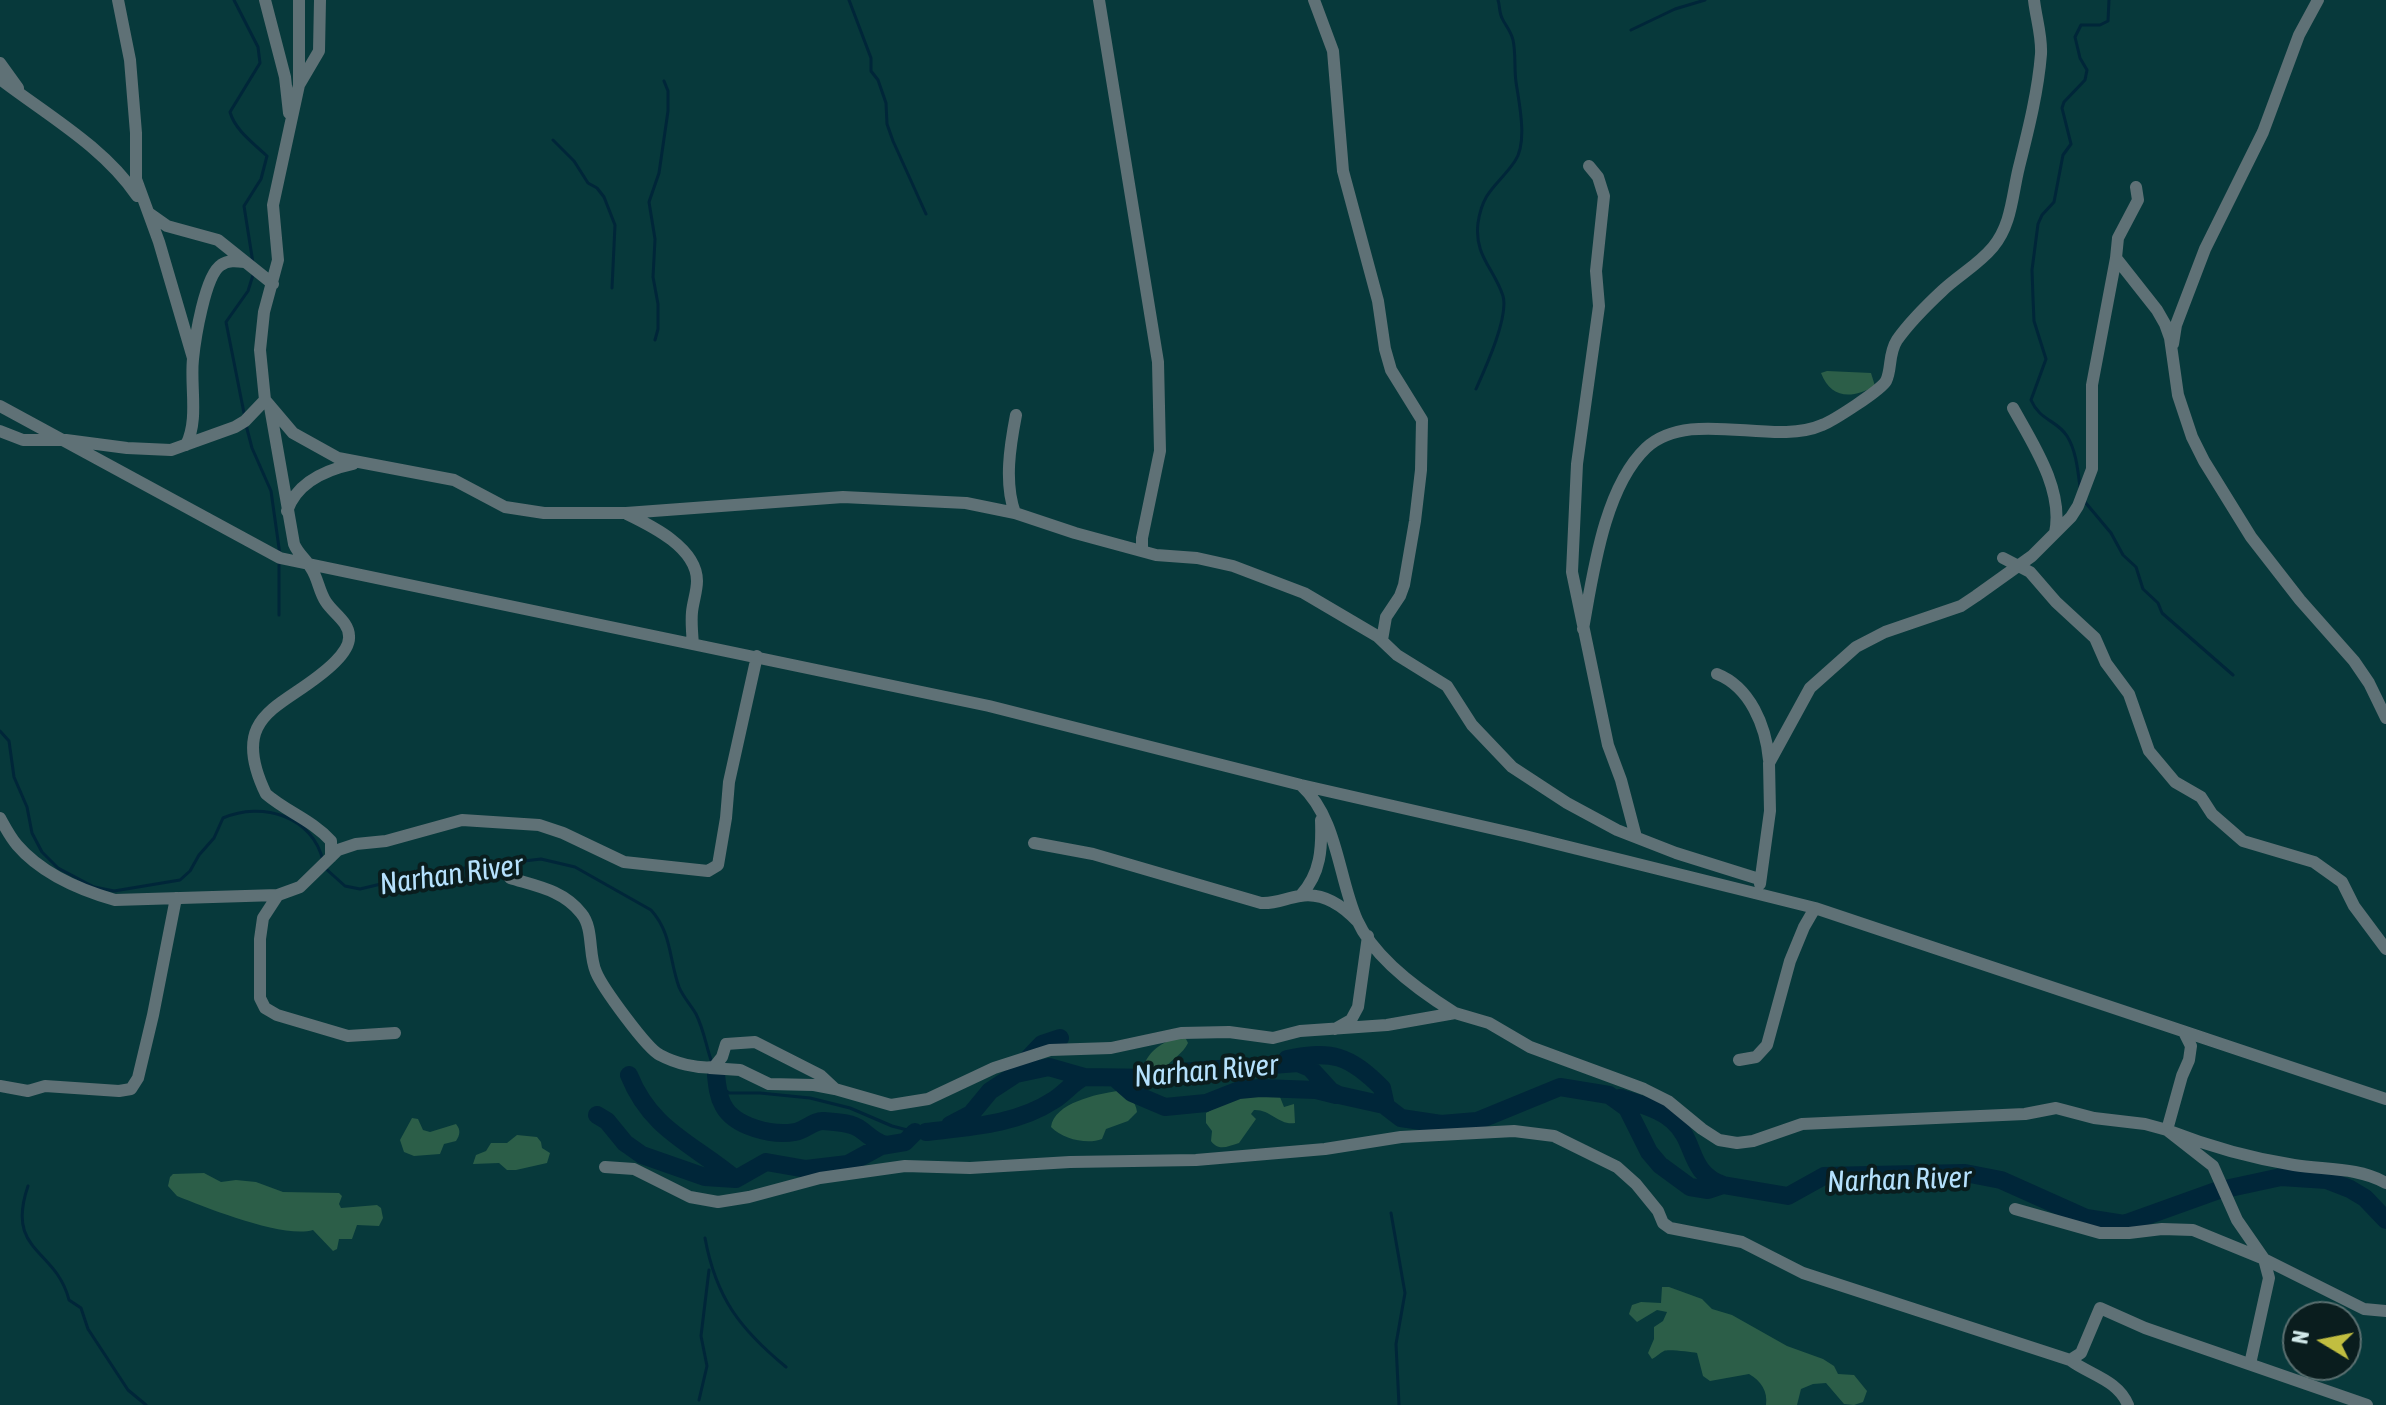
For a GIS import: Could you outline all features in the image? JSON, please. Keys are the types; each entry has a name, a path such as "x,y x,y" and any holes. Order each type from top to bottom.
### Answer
{"street":[{"path":"118,0 130,60 136,179 193,358"},
{"path":"265,0 285,77 289,124"},
{"path":"299,85 319,51 320,0"},
{"path":"1099,0 1158,362 1162,433 1142,551"},
{"path":"1314,0 1333,51 1343,171 1378,301 1385,349 1391,370 1422,420 1420,482 1404,585 1386,617 1382,640"},
{"path":"1583,629 1614,496 1646,448 1659,438 1697,430 1774,430 1791,434 1823,425 1871,396 1886,380 1889,358 1897,341 1943,290 1996,244 2010,215 2031,119 2041,53 2034,0"},
{"path":"2172,351 2176,325 2205,249 2263,132 2299,35 2318,0"},
{"path":"298,3 299,85 273,205 278,260 264,312 260,350 287,511 298,554 310,565 324,600 343,621 350,641 326,671 263,716 255,732 252,753 266,794 324,833 331,841 331,857"},
{"path":"0,63 24,97"},
{"path":"0,79 118,171 148,211 167,226 218,240 273,284"},
{"path":"1589,166 1598,177 1604,196 1596,271 1599,306 1579,443 1572,572 1608,745 1636,837"},
{"path":"1769,763 1810,688 1846,655 1885,632 1961,606 2019,566 2071,517 2092,469 2092,385 2118,238 2138,200 2136,187"},
{"path":"2116,258 2165,324 2178,395 2204,461 2251,537 2300,600 2354,661 2386,718"},
{"path":"186,445 192,425 193,358 208,283 221,264 245,262"},
{"path":"0,431 23,440 66,440 171,450 235,427 267,402"},
{"path":"267,402 293,433 338,458 454,480 505,507 544,513 626,513 843,497 966,503 1015,513 1142,551 1233,566 1304,593 1382,640 1397,655 1447,686 1472,725 1512,767 1567,803 1636,837 1759,879"},
{"path":"0,406 280,558 989,706 1301,785 1525,836 1815,908 2386,1099"},
{"path":"2013,408 2052,489 2057,522 2055,533"},
{"path":"1015,513 1011,502 1009,459 1016,415"},
{"path":"287,511 297,492 315,477 337,467 360,462"},
{"path":"626,513 670,539 696,570 697,583 691,615 693,644"},
{"path":"2003,558 2030,572 2056,602 2095,638 2106,663 2129,694 2149,751 2175,782 2201,797 2212,814 2243,841 2314,862 2342,882 2354,906 2386,949"},
{"path":"0,818 17,845 70,884 115,900 278,895 300,887 338,850 356,844 386,841 462,820 539,825 624,862 708,871 718,865 729,782 757,656"},
{"path":"1717,674 1738,688 1751,704 1763,728 1769,763 1770,811 1759,879 1762,895"},
{"path":"1301,785 1310,793 1321,813 1358,922"},
{"path":"1301,895 1316,875 1321,813"},
{"path":"1034,843 1093,854 1261,903 1275,904 1301,895 1333,901 1347,910 1405,978 1455,1013 1489,1023 1530,1047 1644,1089 1668,1101 1719,1140 1737,1143 1778,1134 1802,1124 2025,1114 2056,1108 2094,1118 2145,1124 2213,1147 2299,1166 2367,1174 2386,1183"},
{"path":"510,878 558,893 584,916 595,970 611,998 657,1054 693,1066 740,1070 769,1084 814,1085 880,1103 909,1103 928,1099 994,1068 1050,1050 1111,1048 1181,1033 1229,1032 1273,1038 1300,1031 1387,1025 1455,1013"},
{"path":"278,895 263,918 260,939 260,998 265,1008 277,1015 348,1036 395,1033"},
{"path":"0,1086 28,1091 45,1086 119,1091 131,1089 138,1078 153,1015 176,898"},
{"path":"1739,1060 1756,1057 1767,1045 1790,961 1815,908"},
{"path":"1333,1030 1351,1020 1358,1007 1368,936"},
{"path":"2167,1130 2189,1060 2191,1046 2184,1032"},
{"path":"710,1068 722,1057 726,1044 755,1042 820,1075 835,1089"},
{"path":"2167,1130 2213,1166 2237,1220 2264,1259 2269,1278 2250,1364"},
{"path":"605,1167 634,1169 690,1197 718,1202 820,1178 905,1166 970,1168 1196,1160 1325,1149 1401,1137 1529,1132 1554,1136 1577,1145 1617,1167 1636,1184 1658,1211 1663,1223 1670,1228 1742,1242 1803,1273 2070,1360 2114,1385 2124,1395 2128,1405"},
{"path":"2015,1209 2100,1233 2193,1230 2264,1259 2364,1309 2386,1311"},
{"path":"2070,1360 2081,1353 2100,1308 2145,1328 2367,1405"}],"green space":[{"path":"1821,373 1871,373 1875,386 1858,393 1836,392 1825,382"},
{"path":"1179,1037 1188,1043 1165,1068 1145,1071 1145,1062 1152,1052"},
{"path":"1263,1089 1278,1092 1284,1107 1294,1104 1295,1123 1254,1110 1251,1114 1256,1119 1239,1143 1224,1147 1214,1144 1211,1141 1212,1131 1206,1123 1206,1113 1237,1094"},
{"path":"1117,1091 1130,1098 1137,1112 1128,1121 1106,1129 1102,1139 1075,1140 1051,1127 1054,1119 1068,1106 1088,1097"},
{"path":"412,1118 418,1119 423,1130 430,1132 456,1124 458,1137 456,1141 444,1144 440,1154 414,1156 404,1152 400,1140"},
{"path":"517,1135 537,1137 542,1148 550,1153 547,1163 516,1170 507,1170 499,1163 473,1164 476,1155 486,1151 491,1143 507,1143"},
{"path":"204,1173 221,1182 256,1182 283,1192 339,1193 342,1196 341,1208 377,1205 383,1218 379,1226 357,1225 352,1239 339,1239 337,1249 333,1251 313,1230 284,1230 245,1221 177,1196 168,1186 173,1174"},
{"path":"1662,1287 1702,1299 1712,1309 1732,1315 1787,1346 1823,1359 1834,1366 1838,1374 1854,1375 1867,1391 1863,1402 1844,1404 1826,1383 1801,1389 1797,1405 1766,1405 1765,1391 1749,1374 1710,1381 1703,1376 1697,1353 1666,1350 1652,1359 1648,1353 1654,1339 1654,1327 1663,1321 1667,1312 1657,1310 1637,1322 1629,1314 1632,1305 1661,1303"}],"waterway":[{"path":"234,0 258,47 260,63 230,112 240,130 267,156 261,179 244,206 253,263"},
{"path":"849,0 871,58 871,71 878,80 886,103 887,124 893,141 926,214"},
{"path":"1476,389 1495,343 1504,305 1499,286 1479,244 1478,223 1488,195 1519,153 1522,133 1514,45 1501,16 1498,0"},
{"path":"1631,30 1675,9 1705,0"},
{"path":"2080,487 2075,454 2067,436 2039,412 2031,400 2046,359 2034,321 2032,270 2038,224 2054,202 2063,155 2071,144 2062,108 2085,80 2087,70 2080,58 2075,37 2081,25 2100,25 2108,21 2109,0"},
{"path":"655,340 658,304 653,277 655,239 649,202 659,173 668,111 668,91 664,81"},
{"path":"553,140 574,161 588,183 604,197 615,225 612,288"},
{"path":"244,413 226,322 248,291 253,275"},
{"path":"246,425 252,448 271,491 280,555"},
{"path":"2085,502 2111,533 2123,555 2136,567 2143,589 2158,603 2162,613 2233,675"},
{"path":"279,563 279,615"},
{"name":"Narhan River","path":"0,731 9,741 14,777 27,807 32,833 42,852 58,868 94,887 114,891 180,880 214,838 223,818 254,811 284,816 297,823 309,833 323,861"},
{"name":"Narhan River","path":"325,868 345,886 360,889 431,872 541,859 575,867 651,910 658,919 679,987 699,1020 712,1063"},
{"path":"1022,1065 1042,1044 1060,1038"},
{"path":"1287,1059 1316,1055 1349,1062 1382,1088 1386,1106"},
{"name":"Narhan River","path":"926,1132 992,1124 1024,1115 1054,1100 1084,1077 1156,1078 1180,1072 1298,1063 1310,1068 1331,1091 1339,1095 1384,1105 1401,1118 1441,1124 1477,1121 1560,1087 1609,1095 1627,1108 1649,1152 1660,1165 1690,1187 1708,1190 1723,1185 1788,1196 1824,1176 1965,1173 2001,1180 2086,1218 2124,1224 2216,1191 2281,1177 2327,1180 2350,1189 2365,1198 2386,1220"},
{"path":"950,1125 971,1114 990,1091 1016,1074 1049,1067 1084,1077"},
{"name":"Narhan River","path":"716,1074 721,1087 729,1093 810,1098 850,1108 892,1126 926,1132"},
{"path":"629,1075 638,1094 661,1123 734,1178"},
{"name":"Narhan River","path":"716,1075 723,1105 728,1113 745,1124 765,1131 786,1133 799,1131 820,1121 843,1123 886,1145"},
{"path":"1115,1078 1132,1093 1165,1107 1206,1103 1239,1090 1260,1088 1316,1090 1336,1095"},
{"path":"1620,1098 1655,1110 1673,1121 1681,1129 1703,1172 1723,1185"},
{"path":"597,1115 642,1155 705,1177 736,1179 766,1162 806,1169 848,1164 881,1146 905,1142 915,1132"},
{"path":"28,1186 23,1208 27,1238 63,1283 69,1300 81,1308 88,1329 128,1390 146,1405"},
{"path":"1391,1213 1405,1293 1396,1344 1399,1405"},
{"path":"705,1238 716,1278 732,1311 755,1339 786,1367"},
{"path":"699,1400 707,1366 701,1336 709,1270"}]}
